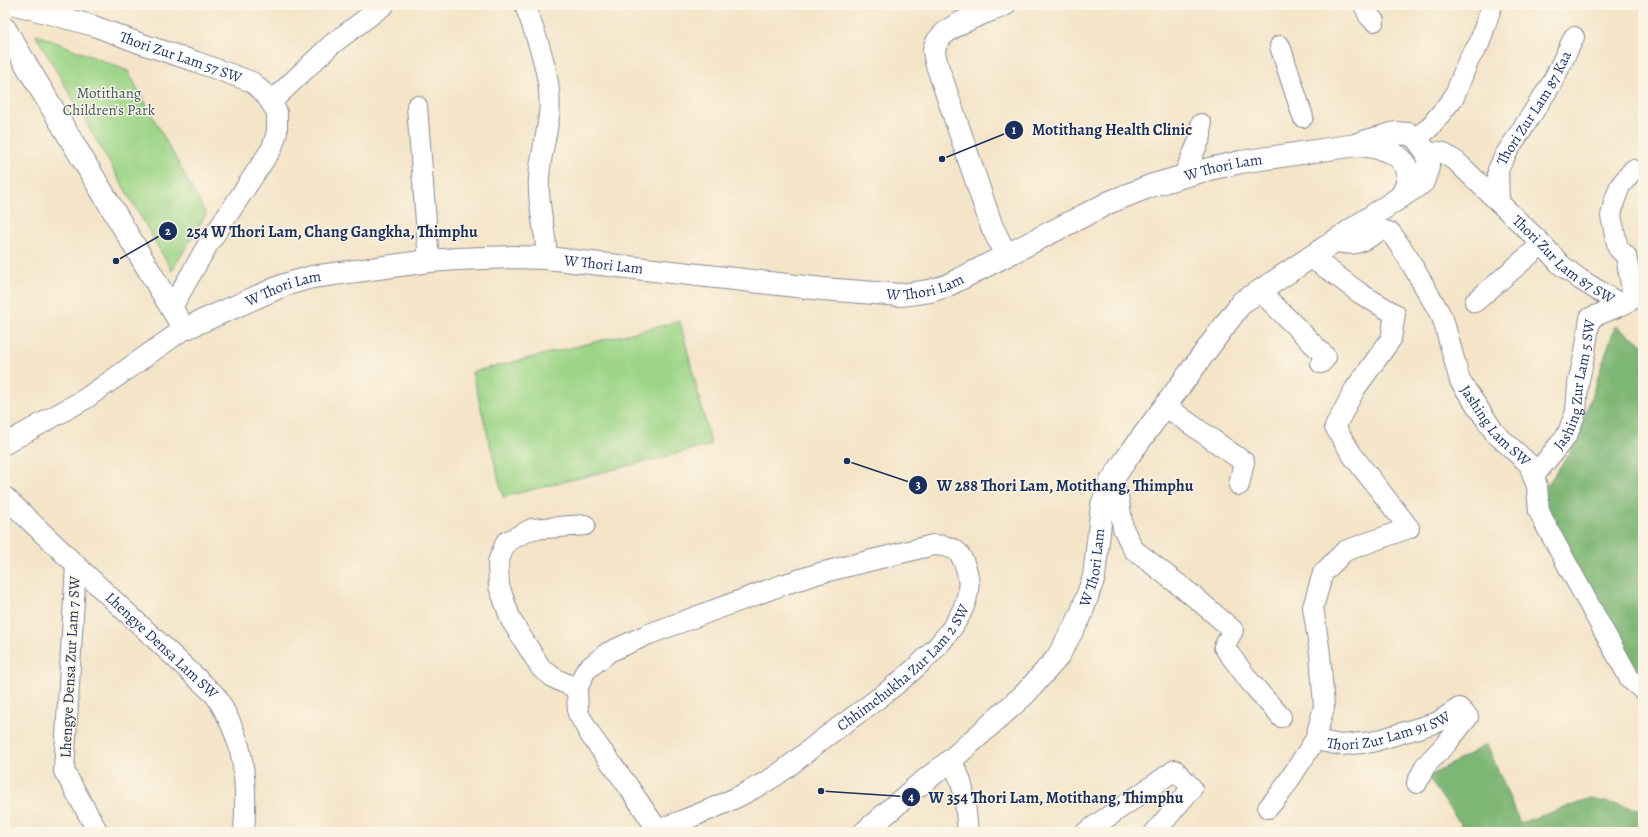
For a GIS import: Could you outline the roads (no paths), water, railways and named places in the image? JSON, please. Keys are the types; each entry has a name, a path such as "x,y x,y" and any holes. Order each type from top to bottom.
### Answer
{"main road":[{"path":"1004,5 952,27 942,36 934,49 937,65 992,227 1006,255"},
{"path":"5,29 184,329"},
{"name":"W Thori Lam","path":"865,832 914,789 950,761 1025,694 1041,678 1057,658 1080,617 1094,577 1102,505 1110,483 1242,302 1260,292 1423,182 1428,167 1422,146 1409,134 1394,133 1356,145"},
{"name":"W Thori Lam","path":"184,329 284,285 312,277 429,261 488,257 547,258 823,289 901,295 930,291 946,286 1110,202 1153,185 1184,175 1241,162 1356,145 1370,145 1382,149 1396,155 1406,165 1408,178 1401,196"}],"street":[{"name":"Thori Zur Lam 57 SW","path":"21,5 94,26 252,82 271,102 277,112 277,132 272,148 207,246 171,309"},
{"path":"271,102 331,45 384,5"},
{"path":"525,5 545,68 550,92 549,115 542,150 539,180 547,258"},
{"path":"1422,146 1429,128 1454,97 1469,59 1479,44 1492,5"},
{"name":"Thori Zur Lam 87 Kaa","path":"1499,203 1498,170 1504,157 1552,83 1574,37"},
{"path":"1280,46 1292,87 1303,117"},
{"path":"417,106 429,261"},
{"path":"1184,175 1201,136 1201,124"},
{"name":"Thori Zur Lam 87 SW","path":"1422,146 1441,152 1456,162 1542,244 1561,265 1581,280 1622,305 1630,301 1632,290 1626,256 1618,248 1611,216 1620,186 1634,170"},
{"name":"Jashing Lam SW","path":"1334,241 1354,244 1382,230 1391,233 1407,256 1443,319 1460,381 1495,433 1529,464 1537,486 1539,511 1545,524 1630,679 1643,690"},
{"path":"1475,302 1542,244"},
{"name":"Thori Zur Lam 91 SW","path":"1268,808 1282,791 1315,740 1324,708 1320,654 1313,607 1323,573 1345,551 1409,528 1353,456 1335,427 1356,389 1391,339 1395,314 1362,294 1310,257"},
{"path":"1260,292 1326,357 1321,363"},
{"name":"Jashing Zur Lam 5 SW","path":"1533,477 1567,435 1576,412 1578,384 1590,318 1622,305"},
{"path":"5,444 85,399 184,329"},
{"path":"1165,406 1244,462 1239,485"},
{"path":"1110,483 1118,495 1123,528 1133,550 1197,599 1233,630 1224,647 1251,684 1281,718"},
{"name":"Lhengye Densa Lam SW","path":"5,497 216,696 227,716 239,746 246,800 244,832"},
{"path":"585,525 532,529 506,542 498,562 499,586 511,620 524,642 541,668 554,678 577,689 578,713 591,736 628,786 658,831"},
{"name":"Chhimchukha Zur Lam 2 SW","path":"577,689 586,670 609,652 657,632 782,585 934,545 949,546 958,552 964,563 968,578 967,600 955,622 936,648 909,675 827,735 780,773 746,793 658,831"},
{"name":"Lhengye Densa Zur Lam 7 SW","path":"76,565 64,771 98,832"},
{"name":"Thori Zur Lam 91 SW","path":"1315,740 1341,745 1372,742 1438,722 1459,708 1468,717 1447,743 1425,766 1417,783"},
{"path":"950,761 956,769 962,783 968,832"},
{"path":"1086,832 1175,770 1192,788 1155,832"}],"place":[{"name":"Motithang Health Clinic","path":"942,159"},
{"name":"254 W Thori Lam, Chang Gangkha, Thimphu","path":"116,261"},
{"name":"W 288 Thori Lam, Motithang, Thimphu","path":"847,461"},
{"name":"W 354 Thori Lam, Motithang, Thimphu","path":"821,791"}],"park label":[{"name":"Motithang Children's Park","path":"109,102"}]}
